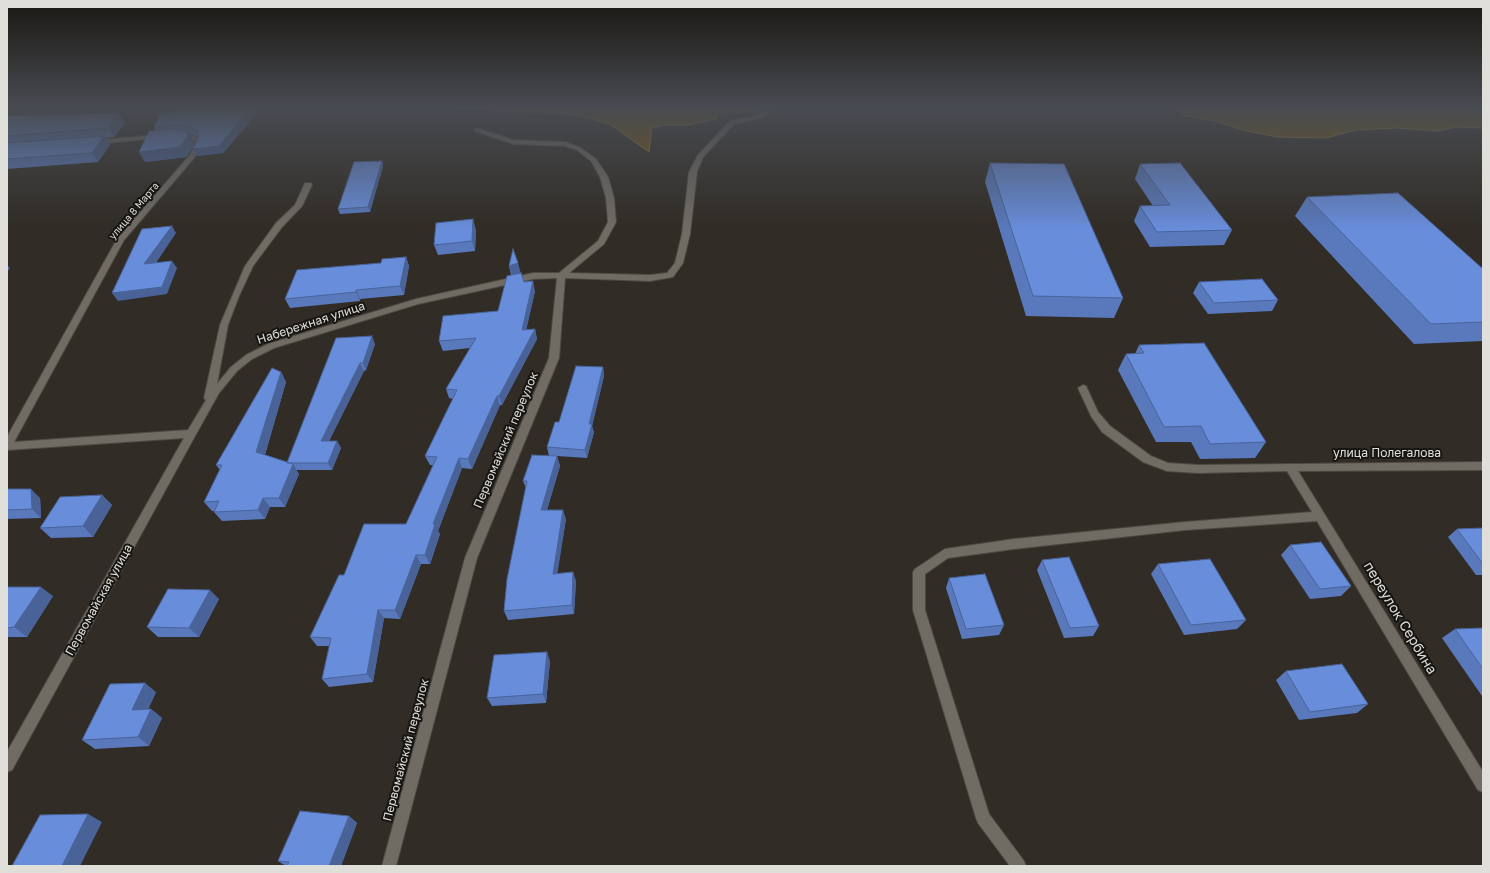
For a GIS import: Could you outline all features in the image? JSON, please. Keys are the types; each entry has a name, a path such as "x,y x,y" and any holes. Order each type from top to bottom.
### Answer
{"street":[{"name":"улица 8 Марта","path":"7,446 121,239 192,157 197,149"},
{"path":"561,275 601,242 612,222 610,198 604,177 594,160 578,149"},
{"name":"Набережная улица","path":"191,434 216,391 234,369 249,357 271,346 416,302 534,276 561,275 650,278 670,276 679,263 686,234 693,172 700,156 707,149"},
{"path":"207,406 224,325 234,296 249,266 279,226 298,206 308,185"},
{"name":"Первомайский переулок","path":"389,866 471,558 554,358 561,275"},
{"name":"улица Полегалова","path":"1083,388 1094,414 1106,429 1147,459 1167,466 1198,469 1483,466"},
{"path":"7,446 191,434"},
{"name":"Первомайская улица","path":"7,765 191,434"},
{"name":"переулок Сербина","path":"1290,467 1483,785"},
{"path":"1019,866 982,818 962,746 919,610 919,572 946,554 1014,544 1185,526 1321,516"}],"building":[{"path":"7,149 95,149 92,153 7,159"},
{"path":"141,149 166,149 139,152"},
{"path":"382,161 368,207 338,209 354,162"},
{"path":"990,163 1064,164 1123,298 1033,296"},
{"path":"1180,163 1232,230 1157,232 1140,206 1170,205 1140,164"},
{"path":"1398,193 1483,269 1483,322 1431,324 1307,197"},
{"path":"473,219 472,241 434,245 436,223"},
{"path":"172,226 144,264 172,261 162,287 112,293 142,229"},
{"path":"513,249 518,263 509,266"},
{"path":"406,257 400,286 285,299 297,270 381,263 382,259"},
{"path":"521,273 524,282 533,281 522,330 535,329 499,396 497,396 468,459 459,458 433,524 435,524 425,555 416,555 395,610 378,610 367,674 322,679 331,638 310,637 339,575 344,575 364,524 406,524 437,457 425,456 457,390 446,389 476,338 439,341 443,316 498,311 507,276"},
{"path":"1262,279 1278,300 1214,303 1199,282"},
{"path":"372,336 363,363 360,363 321,441 337,441 328,463 287,463 336,338"},
{"path":"1204,343 1266,442 1210,444 1201,426 1164,427 1126,354 1144,353 1139,345"},
{"path":"576,366 603,367 589,424 592,424 585,450 547,447 555,422 559,422"},
{"path":"272,368 281,372 256,452 293,464 279,498 263,498 258,510 214,512 219,501 204,502 222,465 216,465"},
{"path":"532,455 557,456 541,510 563,510 553,574 573,572 572,605 504,611 507,579 527,481 523,481"},
{"path":"7,489 31,489 32,509 7,510"},
{"path":"102,495 83,526 40,528 60,497"},
{"path":"1483,528 1483,564 1457,529"},
{"path":"1321,542 1351,586 1320,589 1290,545"},
{"path":"1069,557 1099,626 1070,628 1042,560"},
{"path":"1210,559 1246,620 1191,625 1158,564"},
{"path":"985,574 1004,625 966,629 949,578"},
{"path":"7,587 41,587 14,627 7,628"},
{"path":"168,589 210,590 189,628 147,627"},
{"path":"1483,628 1483,669 1455,629"},
{"path":"547,652 543,694 487,698 494,655"},
{"path":"1342,664 1368,704 1310,712 1286,671"},
{"path":"145,683 132,710 151,709 138,737 82,740 110,684"},
{"path":"300,811 349,816 329,866 287,866 289,862 278,861"},
{"path":"88,814 62,866 12,866 40,815"}]}
